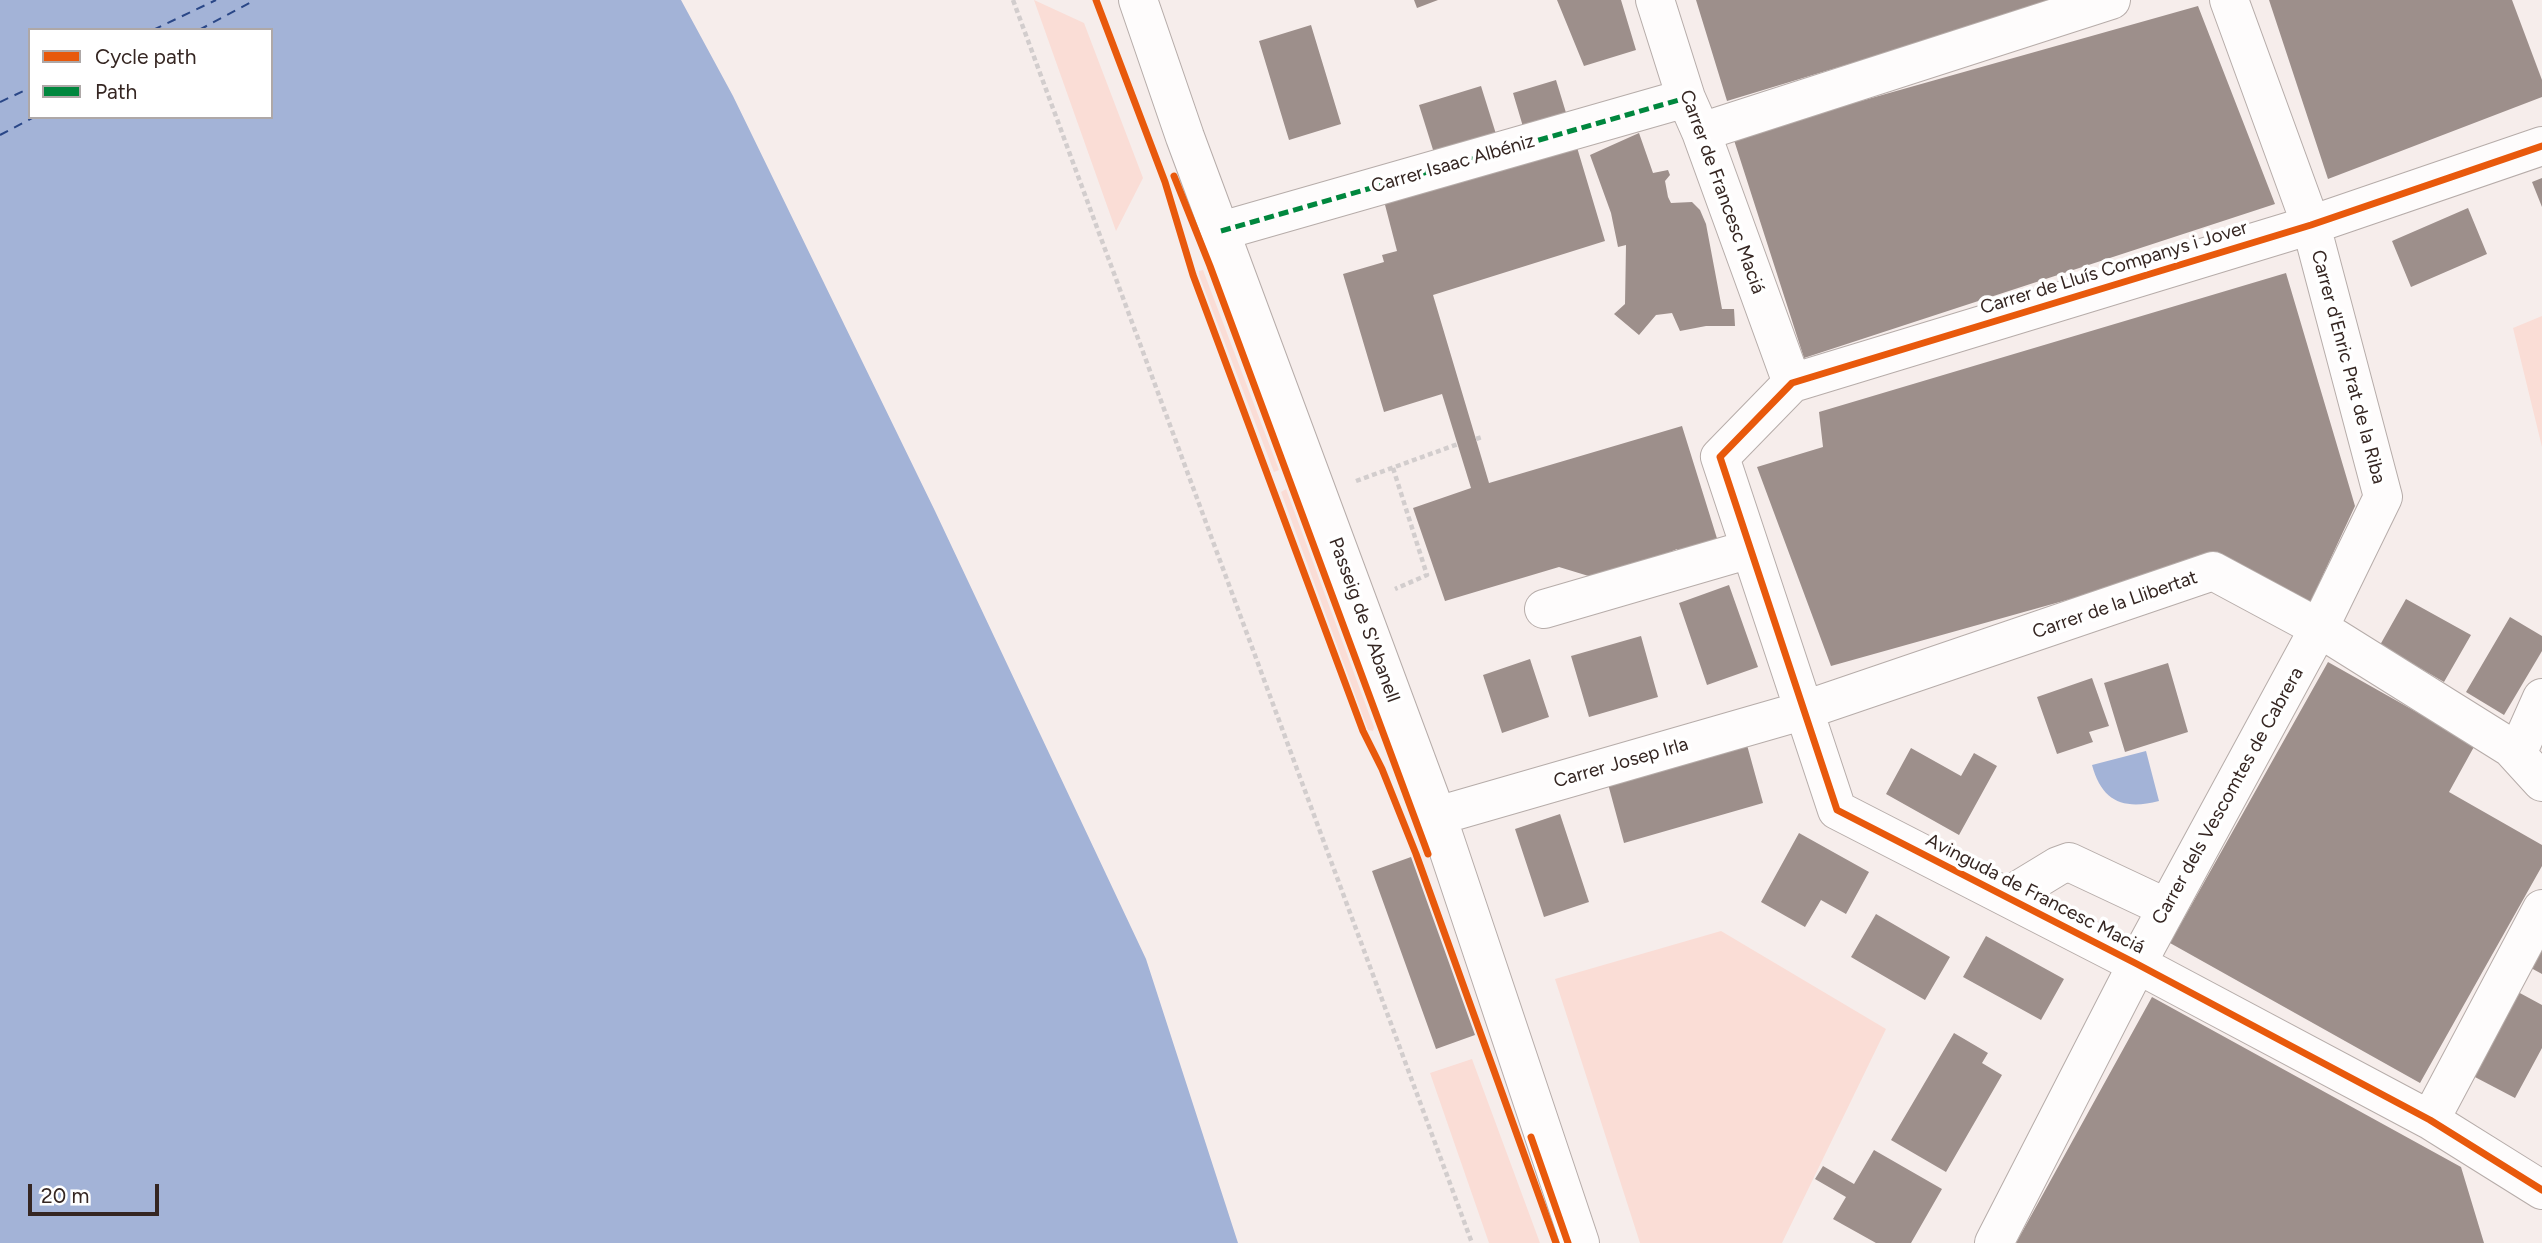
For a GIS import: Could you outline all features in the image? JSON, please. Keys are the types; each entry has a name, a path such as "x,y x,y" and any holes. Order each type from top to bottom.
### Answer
{"street":[{"name":"Passeig de S'Abanell","path":"1138,0 1437,816 1580,1243"},
{"name":"Carrer de Francesc Maciá","path":"1655,0 1693,115 1792,383"},
{"name":"Carrer Isaac Albéniz","path":"1221,231 1693,115 2111,0"},
{"name":"Carrer d'Enric Prat de la Riba","path":"2230,0 2311,225 2383,497"},
{"name":"Carrer de Lluís Companys i Jover","path":"1720,457 1792,383 2311,225 2542,146"},
{"name":"Avinguda de Francesc Maciá","path":"1720,457 1837,810 2137,964 2430,1120 2542,1191"},
{"name":"Carrer dels Vescomtes de Cabrera","path":"1994,1243 2137,964 2319,628 2383,497"},
{"path":"1544,609 1750,550"},
{"name":"Carrer de la Llibertat","path":"1805,710 2213,571 2319,628 2530,768"},
{"path":"2530,768 2542,698"},
{"name":"Carrer Josep Irla","path":"1437,816 1805,710"},
{"path":"2007,897 2058,866 2070,862 2167,908"},
{"path":"2430,1120 2542,909"}],"path":[{"path":"1013,0 1472,1243"},
{"path":"1356,481 1458,444"},
{"path":"1388,592 1427,575 1393,468"}],"shaded area":[{"path":"1034,0 1084,23 1143,178 1116,231"},
{"path":"1203,270 1279,470 1274,472 1199,275 1199,271"},
{"path":"2542,316 2542,447 2513,328"},
{"path":"1286,489 1374,727 1373,731 1368,730 1281,492"},
{"path":"1721,931 1886,1029 1782,1243 1640,1243 1555,979"},
{"path":"1472,1059 1540,1243 1489,1243 1430,1073"}],"water":[{"path":"0,0 681,0 733,96 935,511 1146,959 1238,1243 0,1243"},
{"path":"2146,751 2159,801 2146,804 2125,803 2108,795 2096,778 2092,765"}],"building":[{"path":"1414,0 1438,0 1417,8"},
{"path":"1557,0 1621,0 1636,50 1584,66"},
{"path":"1696,0 2057,0 2057,1 1727,101"},
{"path":"2269,0 2512,0 2542,80 2542,97 2328,179"},
{"path":"2198,6 2275,204 1804,358 1733,137"},
{"path":"1311,25 1341,124 1289,140 1259,41"},
{"path":"1556,80 1567,116 1524,130 1513,93"},
{"path":"1481,86 1496,134 1434,153 1419,105"},
{"path":"1639,133 1653,173 1668,170 1670,175 1665,181 1671,203 1692,202 1700,210 1706,224 1722,309 1734,309 1735,326 1706,326 1680,331 1672,313 1656,315 1639,335 1614,314 1625,304 1626,245 1618,247 1611,213 1590,155"},
{"path":"1576,144 1605,241 1433,295 1489,483 1682,426 1720,548 1680,559 1677,549 1605,581 1559,567 1445,601 1413,508 1471,488 1442,394 1384,412 1343,274 1384,262 1382,255 1397,251 1384,201"},
{"path":"2542,178 2542,207 2532,182"},
{"path":"2468,208 2487,254 2411,287 2392,241"},
{"path":"2286,273 2355,506 2310,603 2224,556 1831,666 1757,467 1823,447 1819,412"},
{"path":"1729,585 1758,667 1707,685 1679,603"},
{"path":"2406,599 2471,635 2444,682 2380,645"},
{"path":"2510,617 2542,636 2542,651 2504,715 2466,692"},
{"path":"1641,636 1658,697 1589,717 1571,656"},
{"path":"1530,659 1549,717 1502,733 1483,675"},
{"path":"2328,662 2475,745 2449,792 2542,845 2542,866 2420,1083 2170,943"},
{"path":"2168,663 2188,732 2125,752 2104,683"},
{"path":"2092,678 2109,726 2089,732 2093,742 2057,754 2037,697"},
{"path":"1747,745 1763,803 1624,843 1608,784"},
{"path":"1911,748 1961,776 1974,753 1997,766 1959,835 1886,794"},
{"path":"1560,814 1589,902 1544,917 1515,829"},
{"path":"1799,833 1869,872 1846,914 1821,900 1805,927 1761,902"},
{"path":"1411,857 1475,1035 1436,1049 1372,871"},
{"path":"1876,914 1950,957 1925,1000 1851,957"},
{"path":"1986,936 2064,979 2041,1020 1963,977"},
{"path":"2542,949 2542,974 2531,968"},
{"path":"2518,992 2542,1005 2542,1048 2515,1098 2473,1076"},
{"path":"2152,997 2461,1167 2484,1243 2016,1243"},
{"path":"1954,1033 1988,1053 1982,1063 2002,1075 1946,1172 1891,1140"},
{"path":"1874,1150 1942,1189 1911,1243 1876,1243 1833,1219 1846,1197 1815,1179 1823,1166 1854,1184"}],"ferry route":[{"path":"157,28 216,0"},
{"path":"203,28 255,0"},
{"path":"0,102 28,89"},
{"path":"0,135 30,119"}],"marked path":[{"path":"1221,231 1686,98"}],"cycle path":[{"path":"1096,0 1165,182 1193,275 1363,731 1382,769 1416,854 1556,1243"},
{"path":"2542,146 2311,225 1792,383 1720,457 1837,810 2137,964 2430,1120 2542,1190"},
{"path":"1174,176 1210,266 1428,854"},
{"path":"1531,1137 1568,1243"}]}
